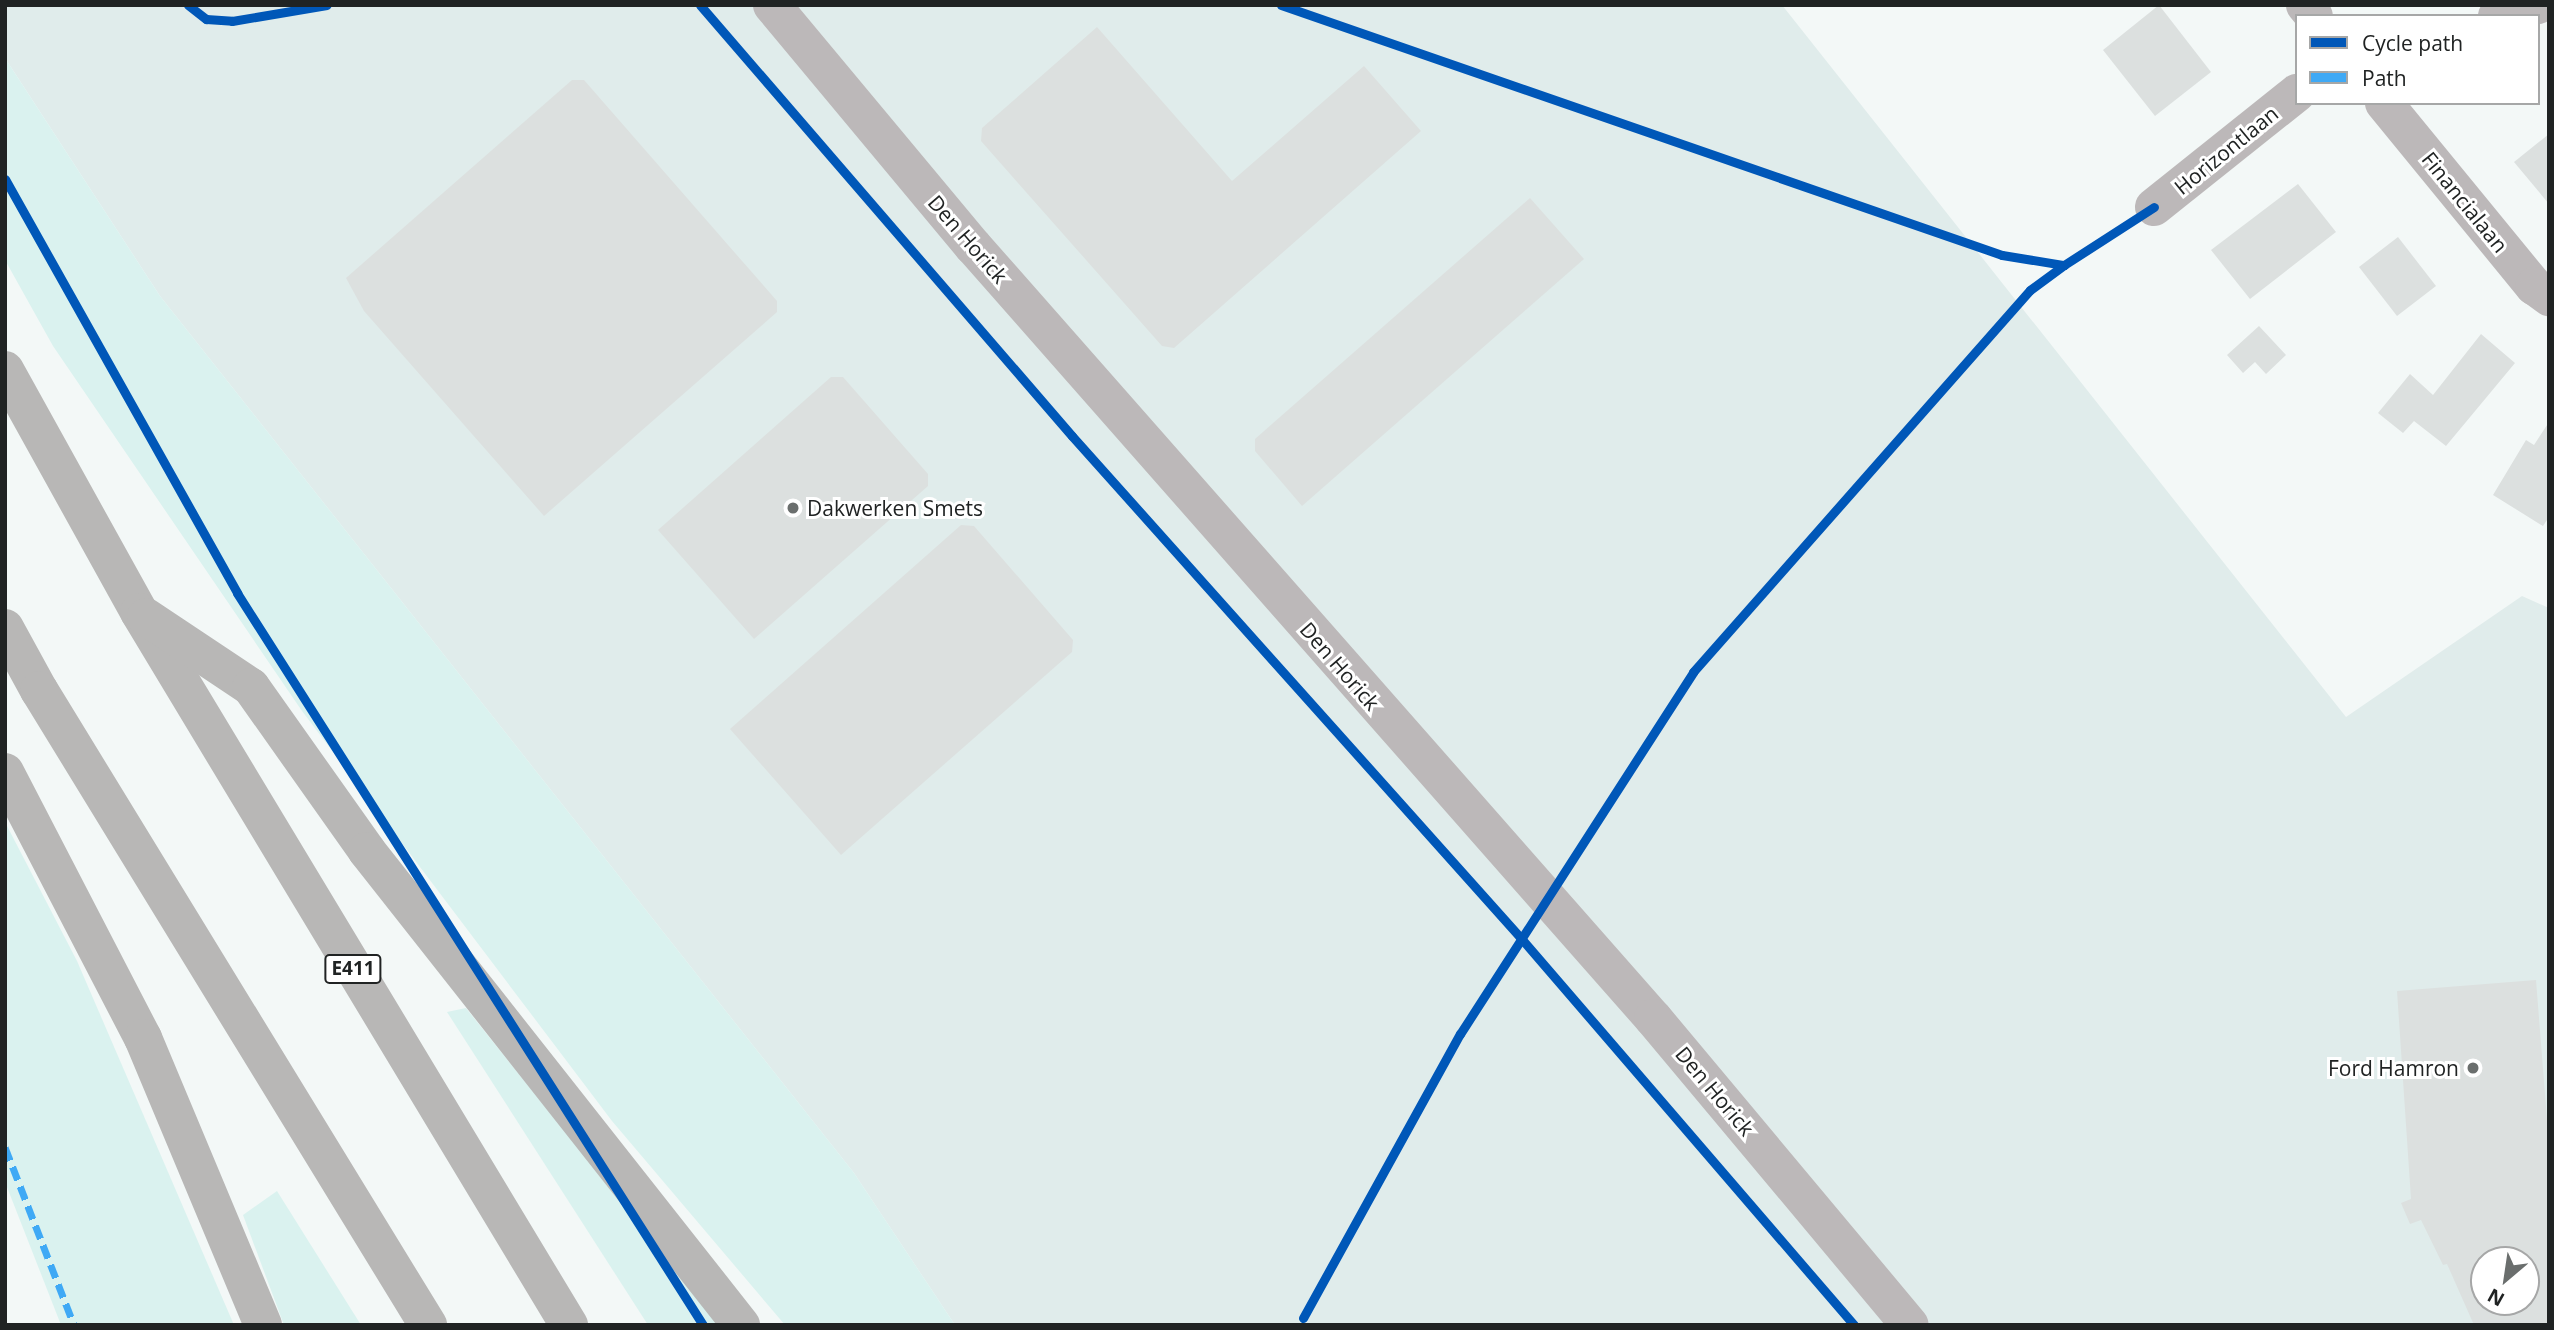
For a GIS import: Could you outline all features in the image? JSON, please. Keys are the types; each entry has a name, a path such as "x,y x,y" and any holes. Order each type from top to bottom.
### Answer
{"highway":[{"name":"E411","path":"5,370 139,612 569,1325"},
{"path":"139,612 251,687 367,851 741,1325"},
{"path":"5,628 39,690 428,1325"},
{"path":"5,660 39,690"},
{"path":"5,772 143,1038 263,1325"}],"street":[{"name":"Den Horick","path":"772,5 992,267 1653,1018 1910,1325"},
{"path":"2504,14 2538,5"},
{"name":"Horizontlaan","path":"2154,207 2295,95"},
{"name":"Financialaan","path":"2386,105 2534,286 2549,297"}],"shaded area":[{"path":"5,5 1782,5 2346,717 2522,596 2549,608 2549,1325 955,1325 854,1173 160,296 5,58"},
{"path":"5,58 160,296 854,1173 955,1325 785,1325 612,1121 302,711 53,346 5,260"},
{"path":"5,822 77,961 234,1325 61,1325 5,1182"},
{"path":"466,1008 720,1325 648,1325 447,1012"},
{"path":"277,1191 361,1325 284,1325 243,1215"}],"building":[{"path":"2159,5 2211,72 2155,116 2103,50"},
{"path":"1097,27 1232,181 1364,66 1421,131 1174,348 1162,346 981,141 982,128"},
{"path":"572,80 584,80 777,301 777,312 544,516 364,311 346,278"},
{"path":"2549,134 2549,204 2514,162"},
{"path":"2298,184 2336,232 2250,299 2211,250"},
{"path":"1530,198 1584,259 1302,506 1255,451 1255,439"},
{"path":"2398,237 2436,286 2397,316 2359,267"},
{"path":"2259,326 2286,355 2266,374 2255,362 2243,373 2227,355"},
{"path":"2481,334 2515,363 2446,446 2414,421 2403,433 2378,413 2410,374 2433,395"},
{"name":"Dakwerken Smets","path":"831,377 843,377 928,474 928,486 754,639 658,530"},
{"path":"2549,422 2549,517 2543,526 2493,495 2526,440 2534,445"},
{"path":"961,525 974,526 1073,640 1072,652 841,855 730,729"},
{"name":"Ford Hamron","path":"2536,980 2549,1145 2549,1325 2474,1325 2470,1316 2540,1316 2540,1246 2470,1246 2470,1316 2447,1264 2443,1265 2421,1220 2410,1224 2401,1203 2411,1199 2397,991"}],"marked path":[{"path":"5,1147 74,1325"}],"cycle path":[{"path":"188,5 206,19 232,21 327,5"},
{"path":"700,5 1072,436 1520,937 1854,1325"},
{"path":"1281,5 2002,255 2064,265 2154,207"},
{"path":"5,179 237,593 703,1325"},
{"path":"1303,1318 1460,1034 1693,672 2030,290 2064,265"}],"place":[{"name":"Dakwerken Smets","path":"793,508"},
{"name":"Ford Hamron","path":"2473,1068"}]}
